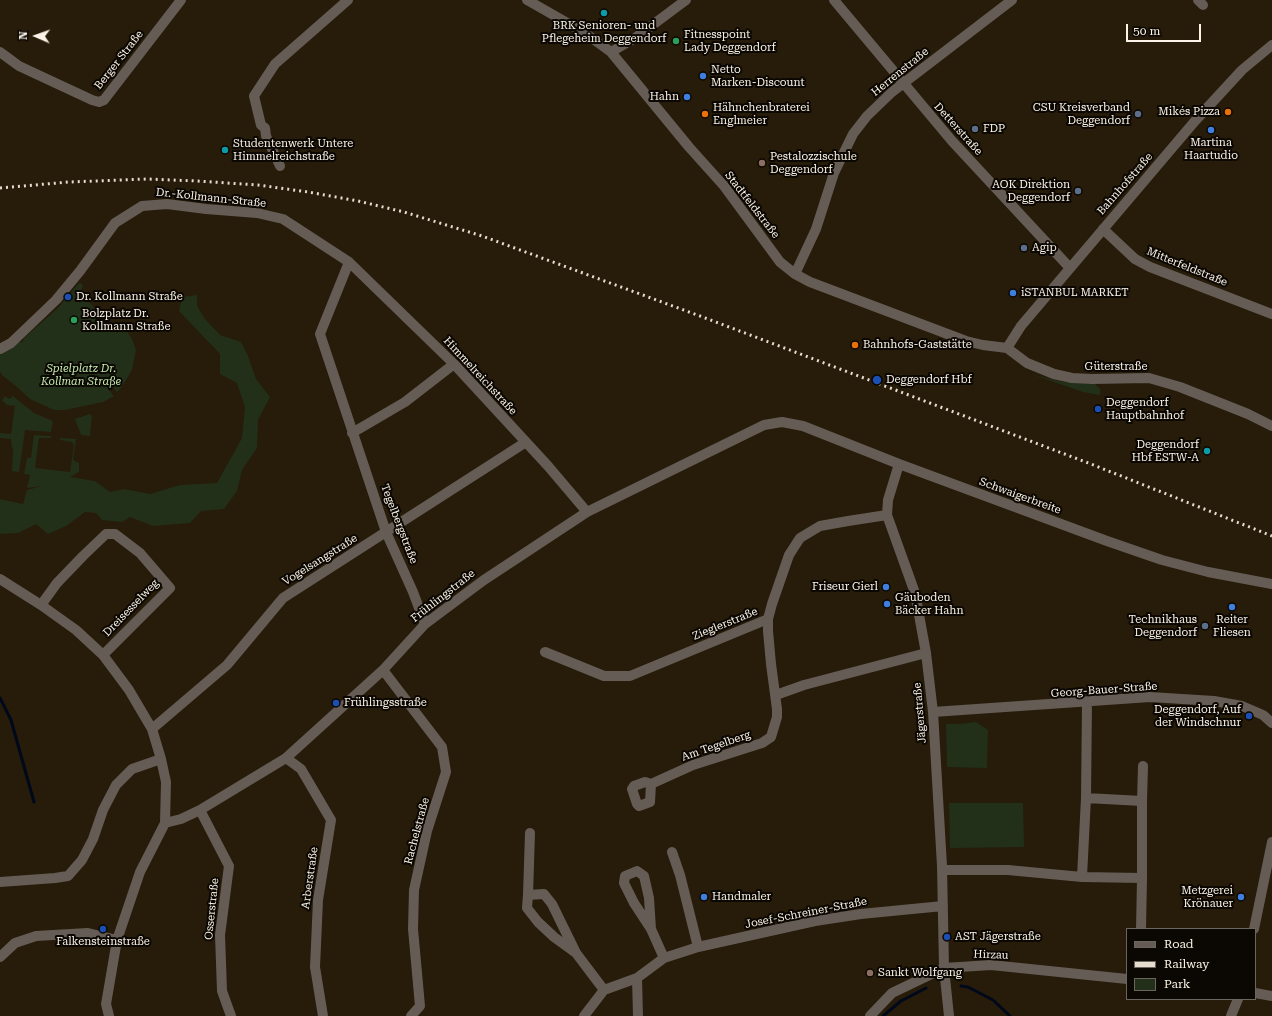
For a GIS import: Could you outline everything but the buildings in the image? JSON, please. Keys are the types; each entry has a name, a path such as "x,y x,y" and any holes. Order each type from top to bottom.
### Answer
{"street":[{"name":"Berger Straße","path":"0,52 19,66 99,102 104,100 181,0"},
{"path":"280,166 266,136 265,128 261,124 254,96 275,64 348,0"},
{"name":"Stadtfeldstraße","path":"527,0 586,33 611,52 689,147 724,186 780,262 795,274 817,285 966,341 1007,348"},
{"path":"611,52 635,38 686,0"},
{"name":"Detterstraße","path":"834,0 952,141 1070,268"},
{"name":"Herrenstraße","path":"795,274 816,229 834,173 853,134 867,116 892,92 1012,0"},
{"name":"Bahnhofstraße","path":"1007,348 1020,326 1195,121 1236,75 1272,45"},
{"name":"Dr.-Kollmann-Straße","path":"0,349 11,344 56,300 80,271 115,222 142,206 167,204 257,213 283,219 350,262"},
{"name":"Mitterfeldstraße","path":"1103,229 1135,259 1150,267 1272,314"},
{"name":"Himmelreichstraße","path":"350,262 454,364 548,466 587,512"},
{"name":"Tegelbergstraße","path":"350,262 320,334 386,532 413,592 425,624"},
{"name":"Güterstraße","path":"1007,348 1027,363 1054,374 1072,378 1092,379 1149,378 1180,387 1248,414 1272,426"},
{"path":"352,433 405,402 454,364"},
{"name":"Schwaigerbreite","path":"764,426 782,422 803,426 899,464 1106,541 1162,560 1208,572 1272,584"},
{"name":"Frühlingstraße","path":"165,823 181,819 200,810 286,758 382,670 425,624 484,580 587,512 764,426"},
{"name":"Vogelsangstraße","path":"152,729 227,665 283,598 526,442"},
{"name":"Jägerstraße","path":"899,464 888,500 887,515 915,592 926,653 933,712 943,870 944,968 949,1016"},
{"name":"Zieglerstraße","path":"545,652 604,676 630,676 768,619 789,555 800,538 820,526 887,515"},
{"name":"Dreisesselweg","path":"42,605 57,583 106,534 115,534 140,553 170,588 103,655"},
{"path":"0,579 42,605 76,630 103,655 129,690 152,729 161,759 166,782 165,823 140,872 117,940 106,1004 110,1016"},
{"name":"Am Tegelberg","path":"651,784 693,765 762,743 771,737 777,717 776,695 770,657 768,619"},
{"path":"776,695 926,653"},
{"name":"Rachelstraße","path":"382,670 442,746 446,772 427,831 414,890 412,929 420,1006 411,1016"},
{"name":"Georg-Bauer-Straße","path":"933,712 1150,697 1214,701 1252,709 1263,715 1272,723"},
{"path":"1082,877 1086,798 1087,702"},
{"name":"Arberstraße","path":"286,758 301,769 331,820 318,900 315,967 323,1016"},
{"path":"0,882 68,876 82,860 93,839 103,810 116,785 132,769 161,759"},
{"path":"1141,928 1143,766"},
{"path":"1086,798 1142,802"},
{"name":"Osserstraße","path":"200,810 229,866 220,935 222,991 232,1016"},
{"path":"530,833 527,908 538,922 554,937 576,953"},
{"path":"1254,928 1272,842"},
{"path":"672,852 680,875 698,947"},
{"path":"943,870 1008,870 1082,877 1142,878"},
{"path":"652,928 649,898 644,876 636,872 625,876 624,883 634,903 652,928 664,958"},
{"path":"528,895 544,894 552,904 576,953 604,990 584,1016"},
{"name":"Josef-Schreiner-Straße","path":"604,990 637,978 664,958 698,947 815,921 845,916 943,906"},
{"path":"0,957 15,944 36,936 88,933 117,940"},
{"name":"Hirzau","path":"870,1016 892,994 944,968 991,966 1126,980"},
{"path":"637,978 638,1016"},
{"path":"1256,993 1272,996"},
{"path":"1231,1016 1238,1000"}],"green space":[{"name":"Spielplatz Dr. Kollman Straße","path":"80,282 83,286 80,292 117,333 124,327 132,339 136,350 132,370 117,392 113,387 113,380 109,390 114,396 103,402 65,410 54,410 30,399 2,375 0,371 0,354 20,341 22,343 24,338 57,309"},
{"path":"197,295 197,306 205,319 220,335 241,342 248,356 256,379 270,397 258,420 257,448 242,470 237,491 224,509 201,511 190,523 153,526 130,517 122,522 102,520 96,513 85,512 66,526 48,534 36,524 18,533 0,534 0,499 23,504 27,490 42,486 27,488 30,475 24,474 27,458 31,458 34,435 51,436 51,438 39,438 35,468 70,472 74,445 72,442 60,440 60,438 76,439 73,460 79,463 79,472 70,477 95,481 110,492 124,489 150,494 180,485 217,483 242,438 245,407 237,383 220,374 220,354 179,311 182,297"},
{"path":"1034,375 1063,382 1095,384 1100,389 1100,395 1083,392"},
{"path":"5,396 9,399 13,396 34,413 53,421 51,432 25,430 19,472 12,471 13,449 11,439 0,438 0,433 11,434 15,406 7,405 2,400"},
{"path":"90,414 92,416 90,436 81,435 75,419"},
{"path":"976,722 988,730 987,768 947,767 946,724"},
{"path":"949,803 1023,803 1024,847 950,848"}],"waterway":[{"path":"0,698 11,720 34,802"},
{"path":"961,986 968,987 993,1000 1010,1016"},
{"path":"883,1016 901,1001 926,988"}],"railway":[{"path":"0,188 69,182 147,179 197,181 258,185 308,192 358,201 404,212 482,236 700,316 1091,464 1272,536"}],"place":[{"name":"BRK Senioren- und Pflegeheim Deggendorf","path":"604,13"},
{"name":"Fitnesspoint Lady Deggendorf","path":"676,41"},
{"name":"Netto Marken-Discount","path":"703,76"},
{"name":"Hahn","path":"687,97"},
{"name":"Mike´s Pizza","path":"1228,112"},
{"name":"Hähnchenbraterei Englmeier","path":"705,114"},
{"name":"CSU Kreisverband Deggendorf","path":"1138,114"},
{"name":"FDP","path":"975,129"},
{"name":"Martina Haartudio","path":"1211,130"},
{"name":"Studentenwerk Untere Himmelreichstraße","path":"225,150"},
{"name":"Pestalozzischule Deggendorf","path":"762,163"},
{"name":"AOK Direktion Deggendorf","path":"1078,191"},
{"name":"Agip","path":"1024,248"},
{"name":"iSTANBUL MARKET","path":"1013,293"},
{"name":"Dr. Kollmann Straße","path":"68,297"},
{"name":"Bolzplatz Dr. Kollmann Straße","path":"74,320"},
{"name":"Bahnhofs-Gaststätte","path":"855,345"},
{"name":"Deggendorf Hbf","path":"877,380"},
{"name":"Deggendorf Hauptbahnhof","path":"1098,409"},
{"name":"Deggendorf Hbf ESTW-A","path":"1207,451"},
{"name":"Friseur Gierl","path":"886,587"},
{"name":"Gäuboden Bäcker Hahn","path":"887,604"},
{"name":"Reiter Fliesen","path":"1232,607"},
{"name":"Technikhaus Deggendorf","path":"1205,626"},
{"name":"Frühlingsstraße","path":"336,703"},
{"name":"Deggendorf, Auf der Windschnur","path":"1249,716"},
{"name":"Handmaler","path":"704,897"},
{"name":"Metzgerei Krönauer","path":"1241,897"},
{"name":"Falkensteinstraße","path":"103,929"},
{"name":"AST Jägerstraße","path":"947,937"},
{"name":"Sankt Wolfgang","path":"870,973"}]}
